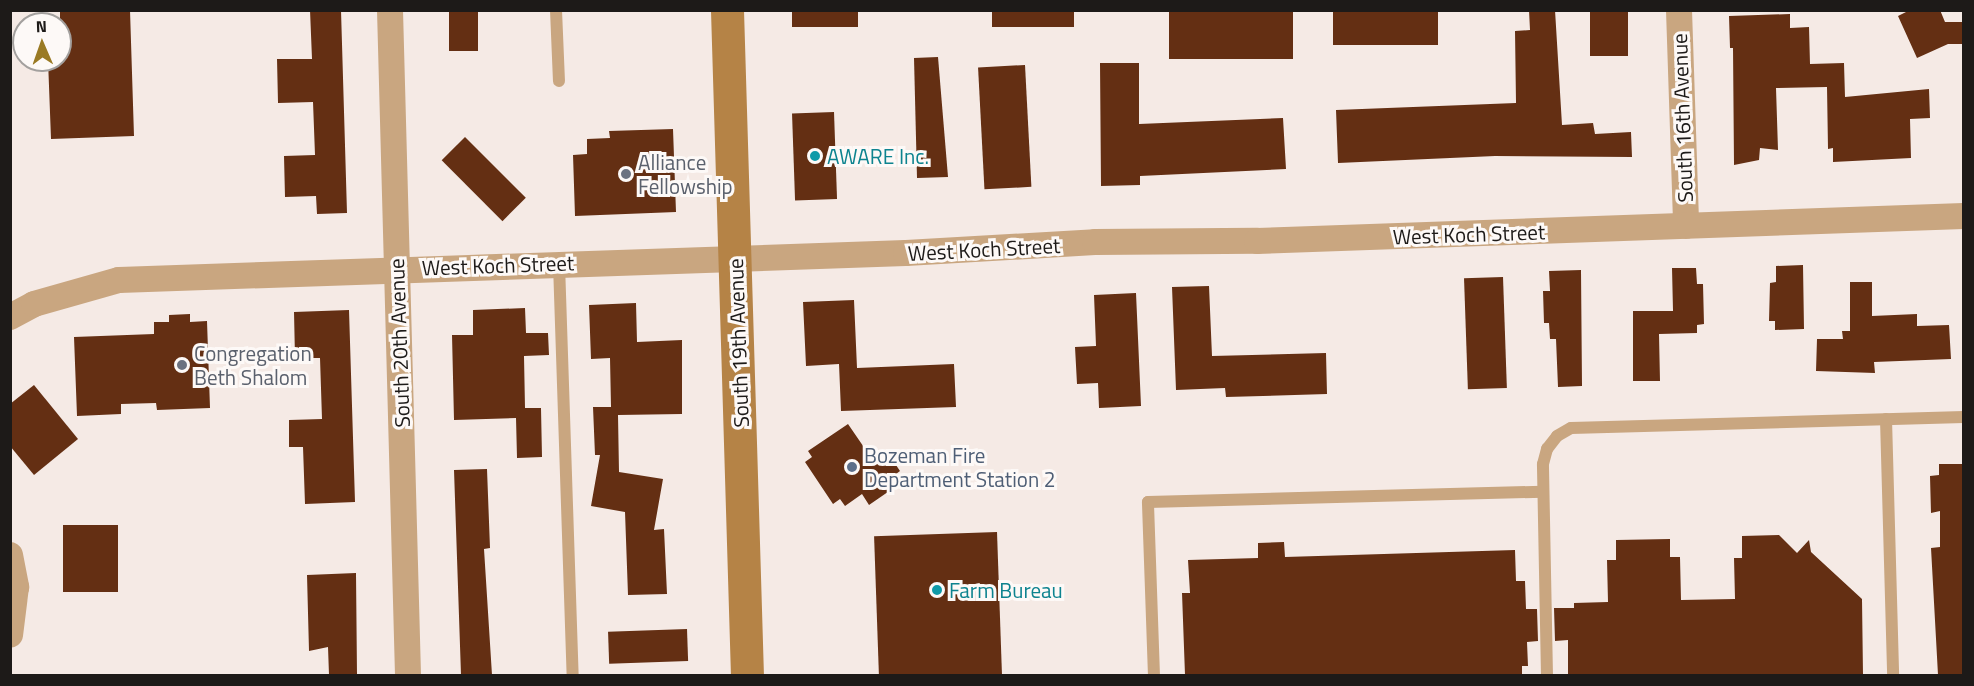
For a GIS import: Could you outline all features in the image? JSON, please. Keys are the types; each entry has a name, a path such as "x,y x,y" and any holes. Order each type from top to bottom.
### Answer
{"main road":[{"name":"South 19th Avenue","path":"727,10 747,675"}],"street":[{"name":"South 20th Avenue","path":"390,10 408,675"},
{"name":"South 16th Avenue","path":"1679,10 1686,226"},
{"name":"West Koch Street","path":"10,317 34,304 119,280 559,262 736,259 1095,242 1257,241 1964,216"},
{"path":"10,555 16,586 10,636"}],"lane":[{"path":"556,10 559,81"},
{"path":"559,262 573,675"},
{"path":"1546,675 1543,492 1547,449 1557,436 1571,428 1964,417"},
{"path":"1886,420 1893,675"},
{"path":"1154,675 1148,502 1543,492"}],"building":[{"path":"60,10 130,10 134,136 51,139 48,72 72,72 72,12 60,12"},
{"path":"310,10 341,10 347,213 317,214 316,196 285,197 284,156 315,155 313,102 278,103 277,59 312,59"},
{"path":"449,10 478,10 478,51 449,51"},
{"path":"792,10 858,10 858,27 792,27"},
{"path":"992,10 1074,10 1074,27 992,27"},
{"path":"1169,10 1293,10 1293,59 1169,59"},
{"path":"1333,10 1438,10 1438,45 1333,45"},
{"path":"1529,10 1555,10 1562,125 1593,123 1595,134 1631,132 1632,157 1495,156 1338,163 1336,110 1516,103 1515,31 1530,30"},
{"path":"1590,10 1628,10 1628,56 1590,56"},
{"path":"1910,10 1940,10 1945,22 1964,22 1964,44 1948,44 1917,58 1898,16"},
{"path":"1790,14 1790,28 1809,27 1810,64 1844,63 1845,97 1929,89 1930,118 1910,119 1911,158 1833,162 1833,148 1828,149 1827,87 1776,88 1778,150 1760,148 1759,160 1734,165 1733,48 1730,48 1729,16"},
{"path":"938,57 948,177 917,178 914,58"},
{"path":"1100,63 1139,63 1139,124 1283,118 1286,169 1140,176 1140,185 1101,186"},
{"path":"1025,65 1031,187 984,189 978,67"},
{"name":"AWARE Inc.","path":"834,112 837,199 795,200 792,113"},
{"path":"673,129 676,212 575,216 573,155 587,154 587,139 610,138 609,131"},
{"path":"465,137 526,198 502,221 442,160"},
{"path":"1803,265 1804,329 1775,330 1775,321 1769,321 1770,283 1776,282 1776,266"},
{"path":"1672,268 1696,268 1697,284 1703,284 1704,324 1697,325 1697,333 1659,334 1660,381 1633,381 1633,311 1673,311"},
{"path":"1581,270 1582,386 1558,387 1556,339 1550,339 1549,323 1544,323 1543,291 1550,291 1549,271"},
{"path":"1503,277 1507,388 1468,389 1464,278"},
{"path":"1850,282 1872,282 1872,316 1917,314 1917,326 1949,325 1951,359 1874,362 1875,373 1816,371 1817,339 1843,339 1842,331 1850,331"},
{"path":"1209,286 1212,356 1326,353 1327,394 1226,397 1225,388 1176,390 1172,287"},
{"path":"1136,293 1141,406 1099,408 1098,383 1077,384 1075,347 1096,346 1094,295"},
{"path":"854,300 857,368 954,364 956,407 841,411 839,364 806,366 803,302"},
{"path":"636,303 637,342 682,340 682,414 618,415 619,472 663,479 654,530 664,529 667,594 628,595 625,512 591,506 600,455 595,455 593,407 611,407 610,358 591,359 589,305"},
{"path":"525,308 526,333 548,333 549,355 524,356 525,408 541,408 542,457 517,458 516,418 454,420 452,335 473,335 473,310"},
{"path":"349,310 355,502 305,504 303,447 289,447 289,420 322,419 320,358 295,358 294,312"},
{"path":"190,314 190,322 207,321 210,408 157,410 156,403 121,404 121,414 77,416 74,337 154,334 154,322 169,322 169,315"},
{"path":"34,385 78,439 34,475 10,446 10,404"},
{"name":"Bozeman Fire Department Station 2","path":"848,424 872,459 886,450 900,471 892,477 898,485 869,505 862,494 845,506 840,499 833,504 805,462 812,457 808,451"},
{"path":"1939,464 1964,464 1964,675 1938,675 1931,548 1940,547 1940,511 1931,513 1930,476 1939,475"},
{"path":"487,469 490,548 484,549 492,675 461,675 454,470"},
{"path":"63,525 118,525 118,592 63,592"},
{"name":"Farm Bureau","path":"997,532 1002,675 879,676 874,536"},
{"path":"1779,535 1797,553 1809,540 1811,552 1862,599 1863,675 1568,675 1568,640 1555,641 1554,608 1574,608 1574,603 1608,602 1607,560 1616,560 1616,540 1670,539 1670,557 1680,557 1681,600 1735,599 1734,558 1742,558 1742,536"},
{"path":"1284,542 1285,557 1515,550 1516,581 1525,581 1526,609 1537,609 1538,641 1527,642 1528,666 1522,666 1522,675 1185,675 1182,593 1190,593 1188,560 1258,558 1258,543"},
{"path":"356,573 357,675 329,675 328,647 309,651 307,575"},
{"path":"687,629 688,661 609,664 608,632"}],"place":[{"name":"AWARE Inc.","path":"815,156"},
{"name":"Alliance Fellowship","path":"626,174"},
{"name":"Congregation Beth Shalom","path":"182,365"},
{"name":"Bozeman Fire Department Station 2","path":"852,467"},
{"name":"Farm Bureau","path":"937,590"}]}
